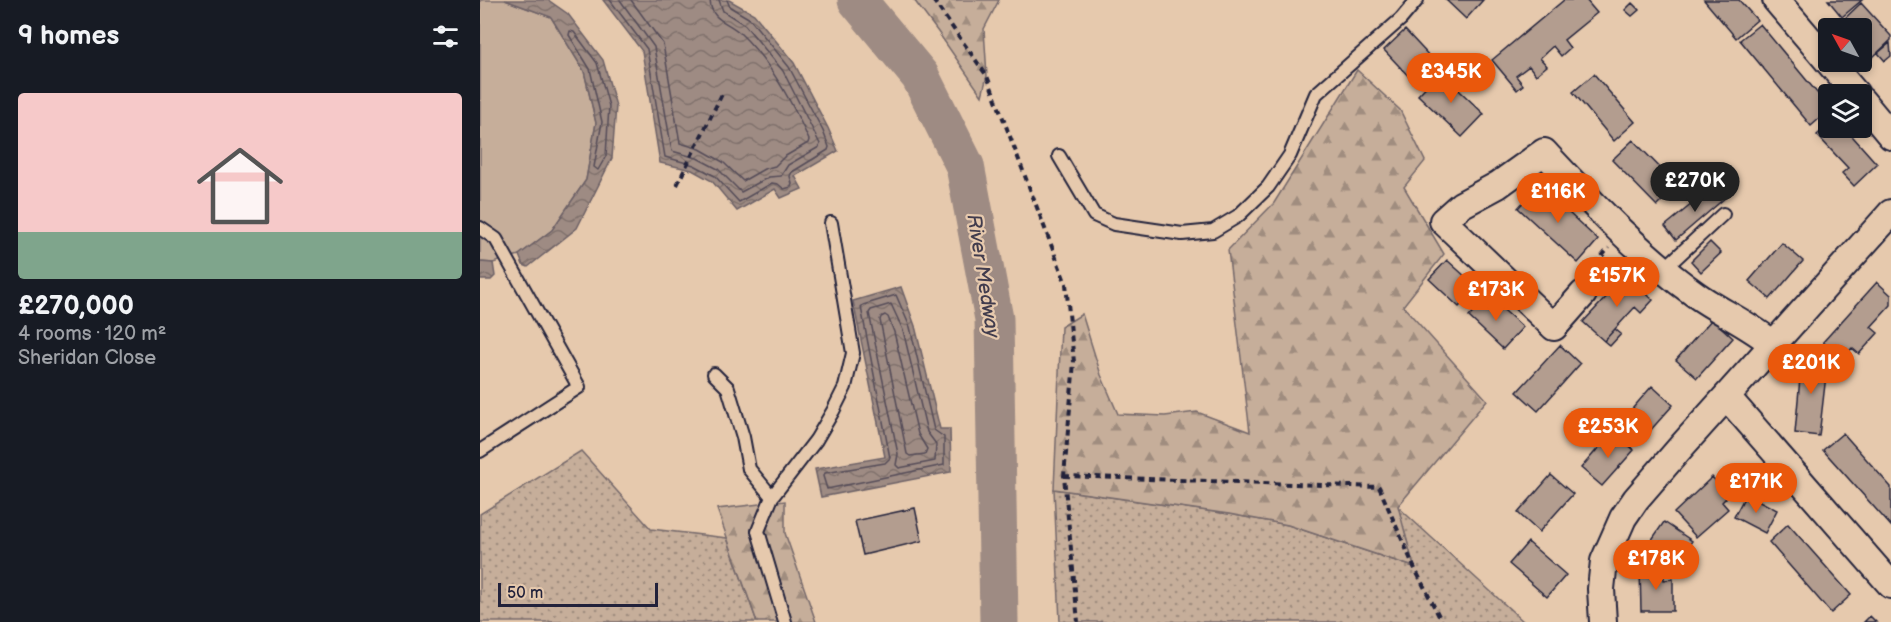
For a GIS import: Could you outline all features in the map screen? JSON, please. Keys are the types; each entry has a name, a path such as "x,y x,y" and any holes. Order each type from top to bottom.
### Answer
{"street":[{"path":"1776,0 1847,84"},
{"path":"1872,113 1891,136"},
{"path":"1583,294 1554,327 1443,221 1461,205 1498,185 1544,152 1585,196 1664,269 1696,295 1744,323 1773,345"},
{"path":"1603,622 1601,589 1604,561 1623,518 1636,499 1891,213"},
{"path":"1727,397 1891,585"}],"lane":[{"path":"1059,156 1094,215 1114,224 1182,234 1213,231 1238,216 1268,187 1290,155 1316,94 1401,20 1417,0"},
{"path":"1664,269 1723,214"},
{"path":"784,622 758,531 772,497 816,440 846,387 853,353 831,223"},
{"path":"480,228 496,239 579,387 480,451"},
{"path":"714,374 728,388 741,429 749,469 772,497"}],"path":[{"path":"933,0 987,76 1066,284 1074,362 1064,476 1078,622"},
{"path":"677,185 722,94"},
{"path":"1583,294 1580,280 1623,232"},
{"path":"1064,476 1379,487 1414,567 1443,622"}],"green space":[{"path":"480,0 505,0 551,17 584,71 596,123 586,180 552,230 519,255 493,263 480,262"},
{"path":"914,0 999,0 984,29 987,76 982,96 938,32"},
{"path":"1357,70 1400,110 1425,161 1404,187 1444,254 1403,306 1487,400 1398,506 1414,567 1288,525 1229,514 1054,489 1061,327 1082,314 1101,375 1118,414 1165,416 1197,412 1250,432 1228,250 1274,203"},
{"path":"581,451 651,529 727,538 757,622 480,622 480,514"},
{"path":"1054,489 1229,514 1288,525 1414,567 1397,506 1524,622 1060,622"},
{"path":"785,501 785,533 816,622 757,622 717,509"}],"water":[{"path":"505,0 548,0 568,14 603,60 616,106 612,158 577,228 528,267 523,265 519,255 552,230 586,180 596,123 584,71 551,17"},
{"path":"603,0 729,0 754,14 794,63 838,151 795,176 802,189 781,198 775,189 737,211 712,181 692,170 660,163 642,51"},
{"path":"480,262 493,263 495,276 491,280 480,280"},
{"path":"901,287 915,326 940,429 950,429 951,472 821,497 815,469 885,457 853,301"}],"building":[{"path":"1446,0 1483,0 1466,19"},
{"path":"1564,0 1586,0 1597,13 1564,40 1570,48 1561,56 1553,46 1540,58 1547,66 1536,75 1529,66 1516,76 1523,85 1517,90 1492,60"},
{"path":"1704,0 1739,0 1757,20 1736,38"},
{"path":"1828,0 1862,0 1842,17"},
{"path":"1632,3 1639,10 1632,16 1625,10"},
{"path":"1861,3 1891,36 1891,40 1872,58 1872,18 1845,18"},
{"path":"1760,24 1818,94 1818,120 1811,126 1740,40"},
{"path":"1405,30 1434,61 1413,81 1384,50"},
{"path":"1890,43 1891,56 1885,61 1878,53"},
{"path":"1440,72 1484,114 1462,137 1418,95"},
{"path":"1594,74 1635,122 1614,141 1573,92"},
{"path":"1820,138 1854,138 1877,164 1854,186 1842,173 1848,168"},
{"path":"1633,140 1677,185 1657,206 1612,160"},
{"path":"1539,185 1598,240 1578,263 1518,208"},
{"path":"1715,185 1725,198 1676,240 1665,226"},
{"path":"1710,242 1721,253 1701,272 1691,261"},
{"path":"1782,243 1803,261 1770,299 1749,281"},
{"path":"1447,260 1477,287 1459,307 1429,279"},
{"path":"1627,275 1653,300 1641,313 1635,307 1604,341 1583,322"},
{"path":"1877,282 1891,295 1891,305 1871,327 1878,333 1859,354 1852,348 1842,359 1823,342"},
{"path":"1488,296 1523,327 1503,349 1469,317"},
{"path":"1712,319 1733,338 1697,378 1676,360"},
{"path":"1615,329 1621,334 1610,346 1604,341"},
{"path":"1560,345 1580,364 1538,411 1517,392"},
{"path":"1802,356 1828,358 1819,436 1795,433"},
{"path":"1652,386 1673,405 1640,442 1619,424"},
{"path":"1613,431 1634,450 1602,486 1581,468"},
{"path":"1843,433 1891,487 1891,526 1823,450"},
{"path":"1551,475 1573,494 1539,532 1518,513"},
{"path":"1712,477 1729,495 1722,502 1728,509 1696,537 1674,513"},
{"path":"1746,494 1777,510 1765,533 1734,517"},
{"path":"915,508 922,541 863,555 855,521"},
{"path":"1664,522 1692,541 1682,555 1675,550 1670,557 1678,563 1672,571 1644,551"},
{"path":"1788,524 1851,595 1831,613 1769,542"},
{"path":"1528,542 1566,575 1547,597 1509,564"},
{"path":"1663,567 1664,580 1673,579 1673,611 1641,611 1640,568"},
{"path":"1870,616 1876,622 1864,622"}],"waterway":[{"name":"River Medway","path":"857,0 920,76 965,166 994,319 999,622"}]}
